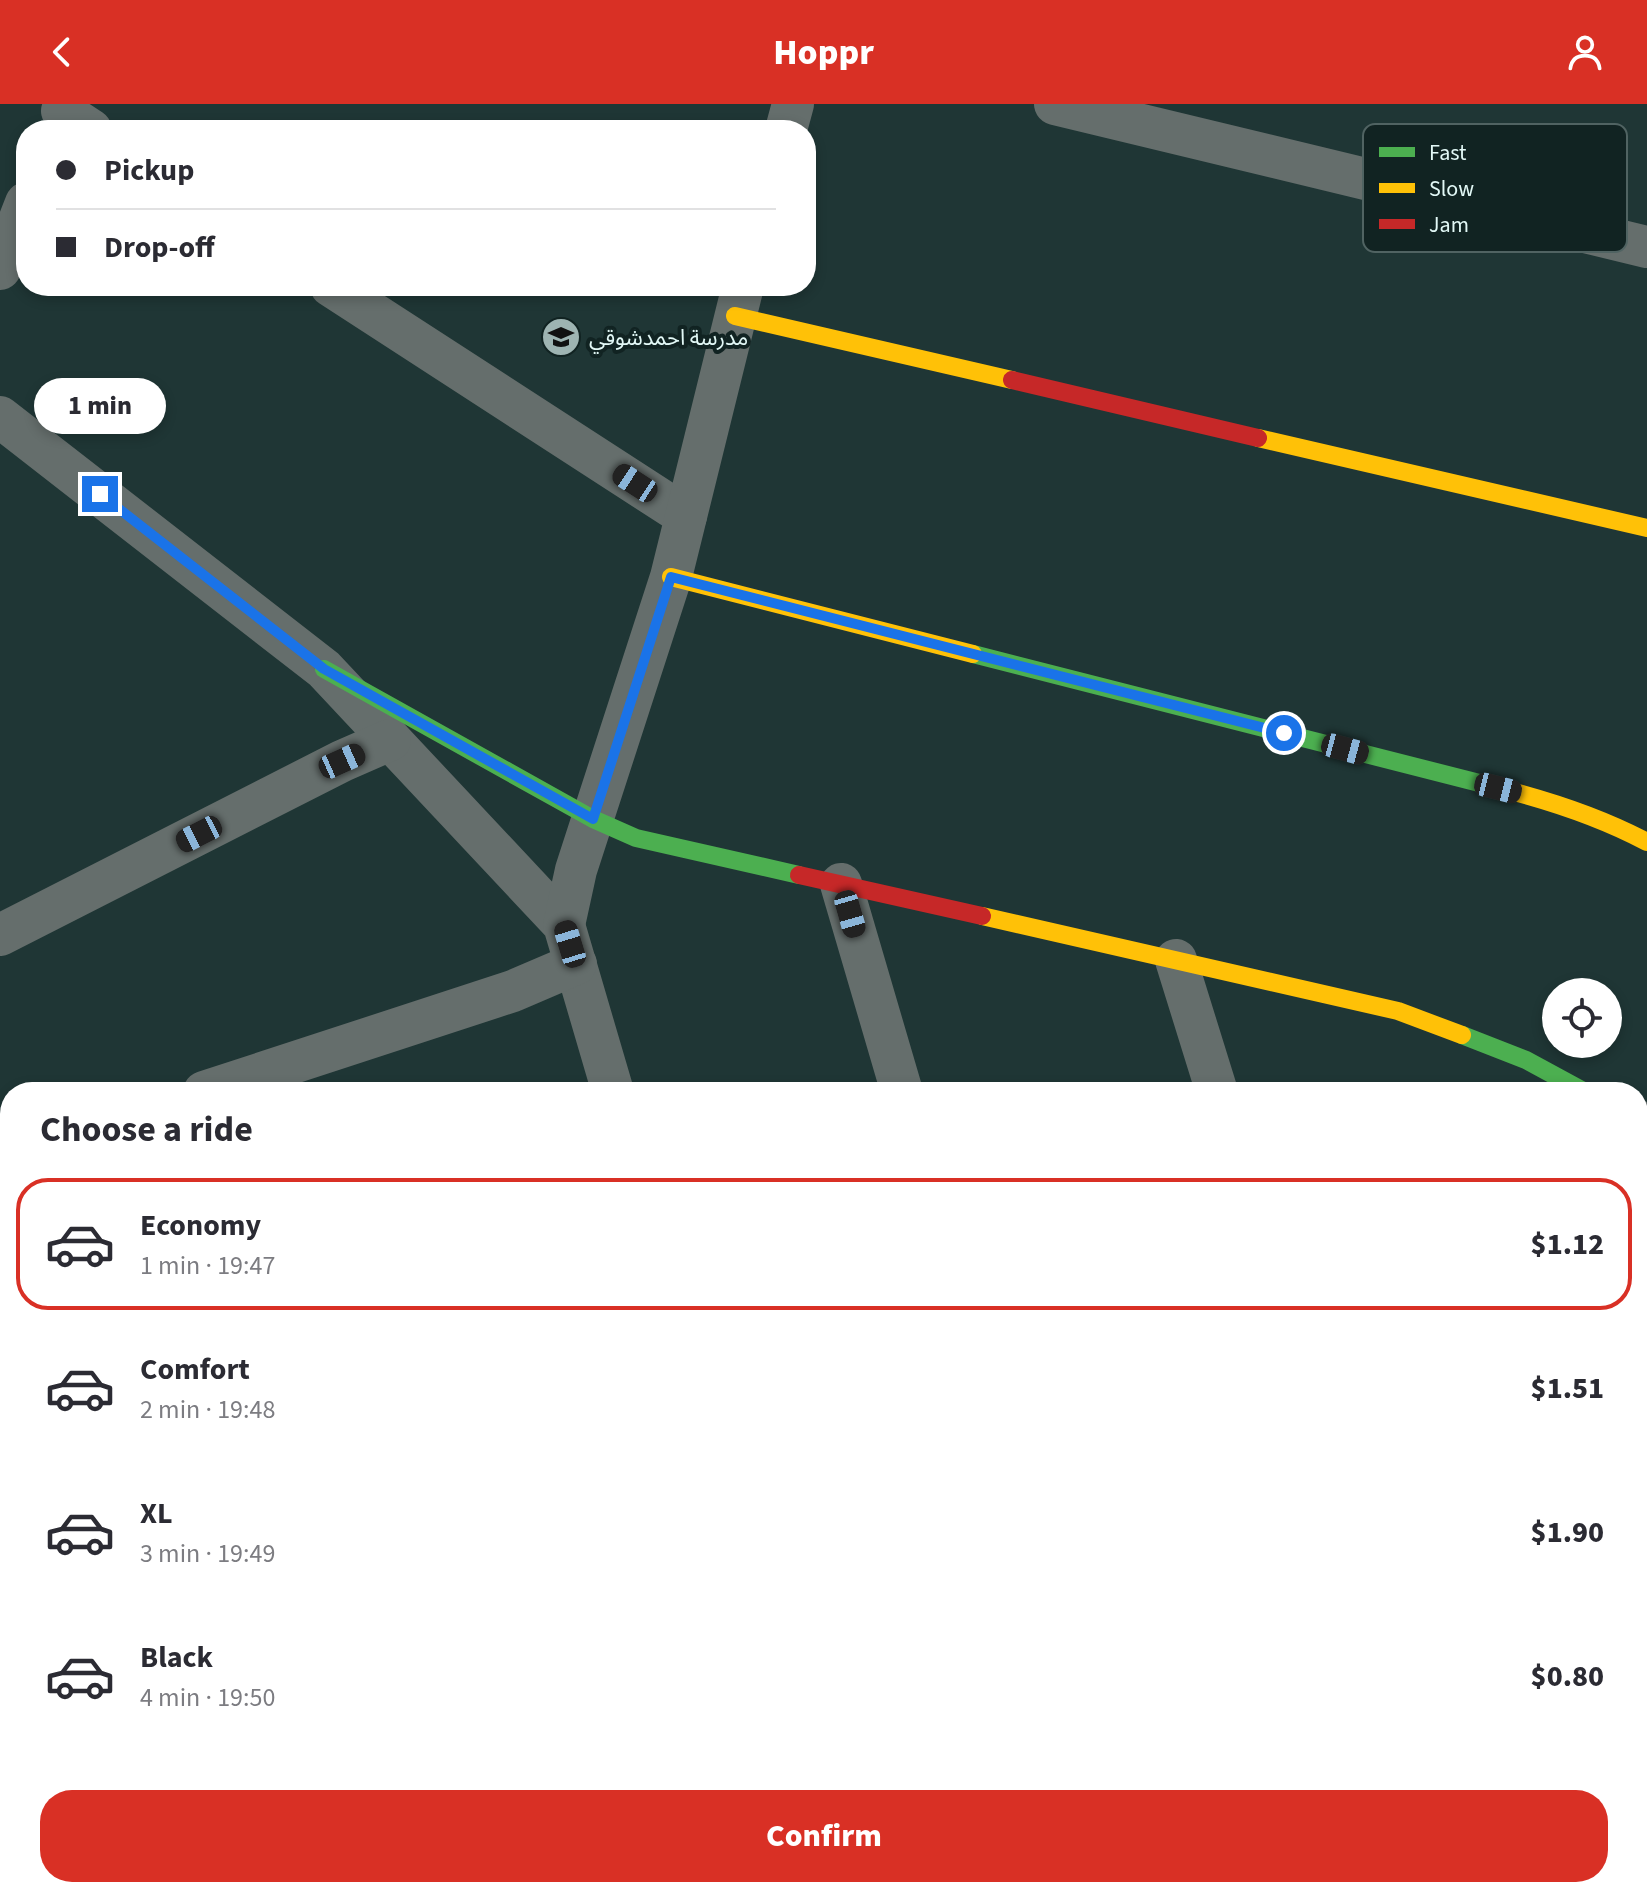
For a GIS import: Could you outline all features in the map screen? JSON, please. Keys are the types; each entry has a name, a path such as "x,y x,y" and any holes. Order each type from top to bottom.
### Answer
{"street":[{"path":"1055,104 1363,178"},
{"path":"0,269 16,228"},
{"path":"1627,242 1647,247"},
{"path":"346,296 686,516"},
{"path":"610,1082 570,944 576,870 671,577 739,301 1647,528"},
{"path":"0,417 324,669 593,819 636,838 1398,1011 1526,1060 1567,1082"},
{"path":"671,577 1559,803 1647,842"},
{"path":"324,669 570,944"},
{"path":"0,935 342,761 390,740"},
{"path":"841,884 899,1082"},
{"path":"235,1082 513,991 570,944"},
{"path":"1176,960 1214,1082"}],"traffic: fast":[{"path":"973,654 1495,787"},
{"path":"324,669 593,819 636,838 799,875"},
{"path":"1462,1035 1526,1060 1567,1082"}],"traffic: slow":[{"path":"735,316 1012,380"},
{"path":"1258,438 1647,528"},
{"path":"671,577 973,654"},
{"path":"1495,787 1572,810 1647,842"},
{"path":"982,916 1398,1011 1462,1035"}],"traffic: jam":[{"path":"1012,380 1258,438"},
{"path":"799,875 982,916"}],"place":[{"name":"مدرسة احمدشوقي","path":"561,337"}],"route":[{"path":"100,494 324,669 593,819 671,577 1284,733"}]}
